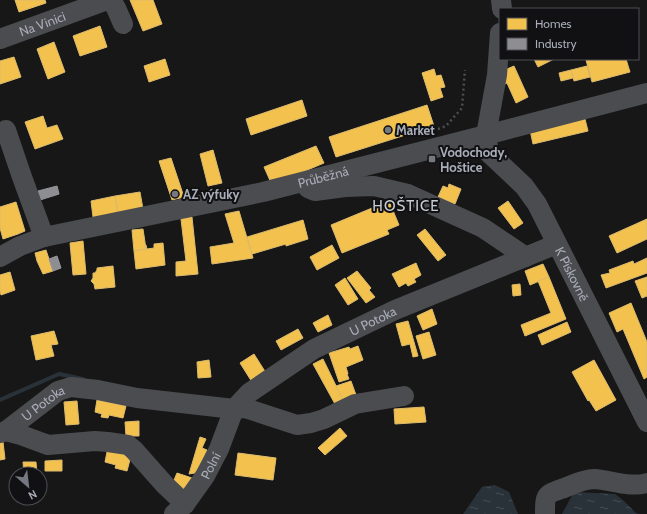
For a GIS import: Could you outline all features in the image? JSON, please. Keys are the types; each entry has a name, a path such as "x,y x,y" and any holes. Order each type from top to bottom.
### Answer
{"street":[{"name":"Na Vinici","path":"0,39 107,0"},
{"path":"111,0 116,8 122,24"},
{"path":"486,135 497,75 499,48"},
{"name":"Průběžná","path":"0,256 20,246 44,237 263,192 647,93"},
{"path":"6,130 44,237"},
{"name":"K Pískovně","path":"486,135 489,153 524,186 537,204 647,422"},
{"path":"304,182 308,188 315,191 345,187 374,186 408,194 483,228 526,257"},
{"name":"U Potoka","path":"234,409 249,393 314,349 395,310 557,244"},
{"name":"U Potoka","path":"3,432 58,391 71,387 98,390 136,398 234,409 245,408 297,425 324,419 355,404 404,396"},
{"name":"Polní","path":"179,509 205,476 220,449 234,409"},
{"path":"3,432 21,435 48,445 95,441 128,446 134,450 165,485 179,509"},
{"path":"545,514 545,499 550,493 583,480 593,479 632,484 643,484 647,482"}],"path":[{"path":"432,131 446,126 462,108 465,70"}],"water":[{"path":"495,485 509,492 518,514 463,514 482,487"},
{"path":"574,492 615,494 639,514 562,514"}],"building: Homes":[{"path":"15,0 45,0 46,3 19,12"},
{"path":"130,0 153,0 162,24 143,31"},
{"path":"100,26 107,47 80,56 73,36"},
{"path":"54,42 65,72 48,79 37,49"},
{"path":"14,57 21,77 0,84 0,61"},
{"path":"165,59 170,75 149,82 144,66"},
{"path":"534,60 552,60 538,67"},
{"path":"586,60 626,60 630,72 592,82"},
{"path":"514,66 528,97 516,103 500,72"},
{"path":"587,66 590,77 574,81 571,70"},
{"path":"434,69 436,76 441,75 445,87 440,88 443,97 431,101 422,73"},
{"path":"571,70 573,78 561,81 559,73"},
{"path":"302,100 307,116 251,135 246,119"},
{"path":"427,105 434,126 336,157 329,137"},
{"path":"584,115 588,131 533,144 530,130"},
{"path":"43,116 47,128 57,125 63,139 35,149 25,122"},
{"path":"316,146 324,163 272,185 264,167"},
{"path":"213,150 222,183 208,186 200,154"},
{"path":"171,158 184,197 172,200 159,161"},
{"path":"449,184 461,189 455,204 438,197 443,186 448,188"},
{"path":"140,192 143,209 118,213 115,196"},
{"path":"115,196 118,213 93,217 91,201"},
{"path":"389,201 399,225 387,230 389,234 342,253 331,225"},
{"path":"508,201 523,223 514,229 498,208"},
{"path":"16,202 25,231 3,239 0,228 0,207"},
{"path":"239,211 253,258 212,264 210,247 234,243 225,214"},
{"path":"192,217 198,274 176,276 176,262 186,261 181,219"},
{"path":"647,219 647,239 617,253 609,236"},
{"path":"303,220 308,239 252,254 247,237"},
{"path":"143,229 146,249 134,251 132,230"},
{"path":"425,229 446,255 438,261 417,235"},
{"path":"83,241 86,274 73,275 70,243"},
{"path":"163,243 165,265 136,269 134,251 146,249 145,245 147,249 154,248 154,244"},
{"path":"332,245 339,258 317,270 310,257"},
{"path":"46,250 53,271 43,274 35,253"},
{"path":"647,258 647,273 606,288 601,275 610,273 609,270 633,261 634,264"},
{"path":"416,263 421,275 414,279 416,282 408,286 406,283 399,287 392,274"},
{"path":"543,264 549,277 530,285 525,271"},
{"path":"113,266 115,287 95,289 94,284 91,281 93,278 93,273 95,273 97,268"},
{"path":"357,271 371,288 369,290 375,297 366,303 347,278"},
{"path":"10,272 15,290 1,295 0,275"},
{"path":"549,277 566,319 525,336 521,325 551,313 538,281"},
{"path":"647,277 647,296 642,298 635,281"},
{"path":"345,278 358,299 348,305 335,285"},
{"path":"520,284 521,295 513,296 512,285"},
{"path":"631,303 647,342 647,377 644,379 623,329 617,332 609,313"},
{"path":"432,309 437,324 423,330 417,316"},
{"path":"328,315 332,325 318,332 313,323"},
{"path":"408,321 418,356 413,357 410,344 402,346 396,324"},
{"path":"567,322 571,332 542,345 538,335"},
{"path":"298,329 303,338 281,350 276,341"},
{"path":"54,331 58,344 51,345 54,356 36,360 31,336"},
{"path":"429,332 436,355 423,359 416,336"},
{"path":"358,346 363,360 346,367 349,379 339,382 329,353"},
{"path":"254,354 266,373 252,382 240,363"},
{"path":"323,359 343,400 335,404 313,364"},
{"path":"209,360 211,377 198,378 197,362"},
{"path":"594,360 616,400 596,411 589,400 588,401 572,372"},
{"path":"351,381 356,395 343,400 336,386"},
{"path":"97,400 126,406 123,418 109,415 108,418 101,417 102,414 95,412"},
{"path":"77,401 79,424 66,425 64,402"},
{"path":"424,407 426,422 395,424 394,409"},
{"path":"139,421 139,436 126,436 125,422"},
{"path":"340,428 347,436 325,455 318,448"},
{"path":"200,437 206,439 202,448 207,450 195,473 189,474"},
{"path":"3,442 5,459 0,460 0,443"},
{"path":"108,447 132,452 127,471 115,468 116,465 105,462"},
{"path":"238,453 276,458 273,480 235,475"},
{"path":"62,460 62,471 48,471 48,466 45,466 45,461"},
{"path":"23,462 36,462 36,466 23,466"},
{"path":"177,473 192,478 185,493 171,487"}],"building: Industry":[{"path":"57,186 59,194 40,200 38,191"},
{"path":"57,256 61,268 53,271 49,259"}],"waterway":[{"path":"0,400 59,374 83,379"}],"place":[{"name":"Market","path":"388,130"},
{"name":"Vodochody, Hoštice","path":"432,159"},
{"name":"AZ výfuky","path":"175,194"}],"district":[{"name":"HOŠTICE","path":"406,206"}]}
